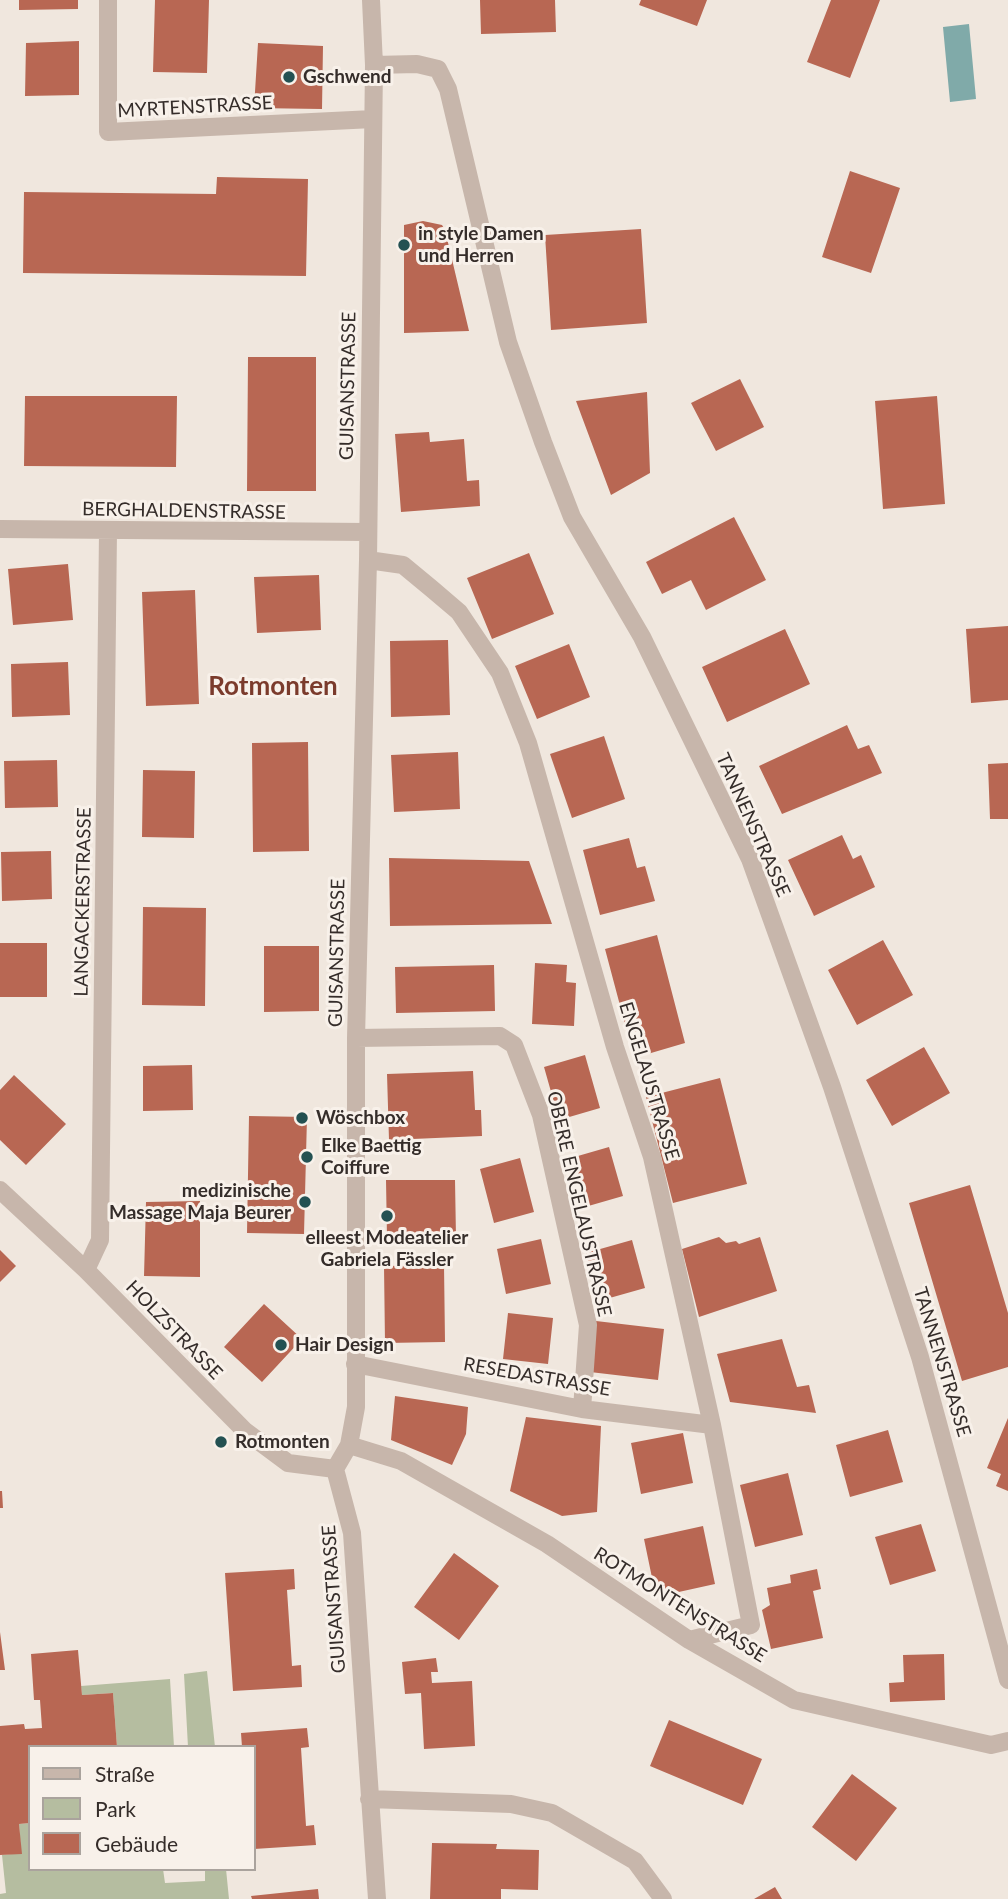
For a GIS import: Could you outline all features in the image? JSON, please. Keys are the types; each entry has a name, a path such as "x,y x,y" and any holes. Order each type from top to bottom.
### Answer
{"street":[{"name":"MYRTENSTRASSE","path":"108,0 108,132 373,119"},
{"name":"GUISANSTRASSE","path":"372,0 374,65 368,560 356,1038 356,1407 349,1445 335,1469 352,1533 377,1899"},
{"name":"TANNENSTRASSE","path":"374,65 417,64 438,69 449,89 508,342 543,442 572,517 642,637 750,859 832,1087 923,1368 1008,1680"},
{"name":"BERGHALDENSTRASSE","path":"0,529 367,533"},
{"name":"LANGACKERSTRASSE","path":"86,1270 100,1240 108,531"},
{"name":"ENGELAUSTRASSE","path":"368,560 403,565 459,612 500,673 528,743 615,1047 652,1157 712,1425 751,1625 689,1640"},
{"name":"OBERE ENGELAUSTRASSE","path":"356,1038 500,1036 513,1045 541,1115 587,1325 582,1409"},
{"name":"HOLZSTRASSE","path":"0,1190 86,1270 245,1432 288,1463 335,1469"},
{"name":"RESEDASTRASSE","path":"355,1364 582,1409 712,1425"},
{"name":"ROTMONTENSTRASSE","path":"349,1445 401,1461 547,1544 689,1640 794,1700 991,1745 1008,1741"},
{"path":"369,1799 512,1804 552,1813 635,1861 663,1899"}],"green space":[{"path":"207,1671 215,1745 188,1745 184,1674"},
{"path":"170,1679 174,1745 117,1745 113,1693 82,1695 81,1686"},
{"path":"28,1823 28,1871 163,1871 165,1883 205,1881 205,1871 226,1871 229,1899 0,1899 0,1894 6,1893 2,1855 21,1853 19,1824"}],"water":[{"path":"969,24 976,99 950,102 943,27"}],"building":[{"path":"19,0 78,0 78,9 19,10"},
{"path":"155,0 209,0 207,73 153,72"},
{"path":"480,0 555,0 556,32 481,34"},
{"path":"641,0 707,0 697,26 639,5"},
{"path":"831,0 880,0 850,78 807,62"},
{"path":"79,41 79,95 25,96 26,43"},
{"name":"Gschwend","path":"258,43 323,46 322,109 254,108"},
{"path":"850,171 900,188 871,273 822,257"},
{"path":"217,177 308,179 306,276 23,273 24,192 216,194"},
{"path":"423,221 442,225 445,230 469,331 404,333 404,225"},
{"path":"641,229 647,323 551,330 545,235"},
{"path":"248,357 316,357 316,491 247,491"},
{"path":"740,379 764,427 716,451 691,403"},
{"path":"647,392 650,473 611,495 576,401"},
{"path":"25,396 177,396 176,467 24,466"},
{"path":"937,396 945,504 883,509 875,401"},
{"path":"429,432 430,442 464,439 467,481 479,480 480,506 401,512 395,434"},
{"path":"734,517 766,580 706,610 691,580 662,594 646,562"},
{"path":"529,553 554,614 492,639 467,578"},
{"path":"68,564 73,620 13,625 8,569"},
{"path":"319,575 321,630 257,633 254,577"},
{"path":"195,590 199,704 146,706 142,592"},
{"path":"1008,626 1008,700 971,703 966,629"},
{"path":"785,629 810,684 727,722 702,667"},
{"path":"448,640 450,715 391,717 390,641"},
{"path":"569,644 590,697 537,719 515,666"},
{"path":"68,662 70,715 12,717 11,664"},
{"path":"847,725 858,749 869,745 882,773 782,814 759,766"},
{"path":"604,736 625,799 572,818 550,754"},
{"path":"308,742 309,851 253,852 252,743"},
{"path":"458,752 460,809 394,812 391,755"},
{"path":"57,760 58,807 5,808 4,761"},
{"path":"1008,763 1008,819 990,819 988,764"},
{"path":"143,770 195,771 194,838 142,837"},
{"path":"842,835 853,859 861,855 875,887 814,916 788,860"},
{"path":"629,838 637,868 645,866 655,901 600,915 583,850"},
{"path":"51,851 52,899 2,901 1,852"},
{"path":"389,858 529,861 552,924 390,926"},
{"path":"143,907 206,908 205,1006 142,1005"},
{"path":"657,935 685,1043 634,1058 605,949"},
{"path":"883,940 913,995 857,1025 828,970"},
{"path":"0,943 47,943 47,997 0,997"},
{"path":"264,946 319,946 319,1011 264,1012"},
{"path":"535,963 567,965 566,982 576,983 574,1026 532,1024"},
{"path":"494,965 495,1011 396,1013 395,967"},
{"path":"924,1047 950,1093 892,1126 866,1080"},
{"path":"585,1055 600,1108 559,1120 544,1067"},
{"path":"192,1065 193,1110 143,1111 143,1066"},
{"path":"473,1071 475,1110 481,1110 482,1136 389,1140 387,1074"},
{"path":"14,1075 66,1124 26,1165 0,1140 0,1090"},
{"path":"720,1078 747,1184 673,1203 646,1097"},
{"path":"249,1116 307,1117 304,1234 247,1233"},
{"path":"609,1147 623,1196 578,1209 564,1160"},
{"path":"520,1158 534,1212 494,1223 480,1169"},
{"path":"386,1180 455,1180 456,1238 387,1238"},
{"path":"970,1185 1008,1313 1008,1367 962,1381 909,1203"},
{"path":"200,1201 200,1277 144,1276 146,1202"},
{"path":"719,1237 726,1243 736,1241 739,1244 760,1237 777,1291 699,1317 682,1249"},
{"path":"541,1239 551,1284 506,1294 497,1249"},
{"path":"632,1240 645,1288 599,1301 586,1253"},
{"path":"0,1250 16,1266 0,1282"},
{"path":"444,1265 445,1342 385,1343 384,1266"},
{"path":"264,1304 302,1339 262,1382 224,1347"},
{"path":"508,1313 553,1318 548,1364 503,1359"},
{"path":"596,1321 664,1329 658,1380 590,1372"},
{"path":"782,1339 797,1387 809,1385 816,1413 730,1402 717,1354"},
{"path":"395,1396 468,1407 466,1434 452,1465 391,1440"},
{"path":"526,1417 601,1426 597,1512 562,1516 510,1491"},
{"path":"1008,1418 1008,1491 996,1486 1001,1474 987,1468"},
{"path":"888,1430 903,1482 850,1497 836,1445"},
{"path":"683,1433 693,1483 641,1494 631,1443"},
{"path":"788,1473 803,1535 755,1547 740,1485"},
{"path":"2,1491 3,1508 0,1508"},
{"path":"921,1524 936,1571 890,1585 875,1537"},
{"path":"703,1526 715,1584 656,1597 644,1539"},
{"path":"454,1553 499,1586 459,1640 414,1607"},
{"path":"294,1569 295,1589 287,1590 292,1666 301,1665 302,1687 233,1691 225,1573"},
{"path":"817,1569 821,1589 813,1591 823,1638 771,1649 762,1610 770,1605 767,1588 791,1583 790,1575"},
{"path":"0,1632 5,1670 0,1670"},
{"path":"78,1650 82,1695 113,1693 117,1745 28,1745 28,1823 19,1824 22,1854 0,1855 0,1726 24,1724 25,1729 42,1728 40,1700 34,1700 31,1654"},
{"path":"944,1654 945,1700 890,1702 889,1683 904,1682 903,1655"},
{"path":"436,1658 438,1672 431,1672 432,1683 472,1681 475,1746 424,1749 421,1693 405,1694 402,1662"},
{"path":"669,1720 762,1759 743,1805 650,1766"},
{"path":"307,1728 309,1747 301,1748 306,1826 314,1825 316,1845 256,1849 256,1745 242,1745 241,1733"},
{"path":"852,1774 897,1808 856,1861 812,1827"},
{"path":"432,1843 497,1844 496,1849 539,1850 538,1890 501,1889 501,1899 430,1899"},
{"path":"775,1887 782,1899 754,1899"},
{"path":"318,1889 319,1899 252,1899 251,1896"}],"place":[{"name":"Gschwend","path":"289,77"},
{"name":"in style Damen und Herren","path":"404,245"},
{"name":"Wöschbox","path":"302,1118"},
{"name":"Elke Baettig Coiffure","path":"307,1157"},
{"name":"medizinische Massage Maja Beurer","path":"305,1202"},
{"name":"elleest Modeatelier Gabriela Fässler","path":"387,1216"},
{"name":"Hair Design","path":"281,1345"},
{"name":"Rotmonten","path":"221,1442"}],"district":[{"name":"Rotmonten","path":"273,687"}]}
